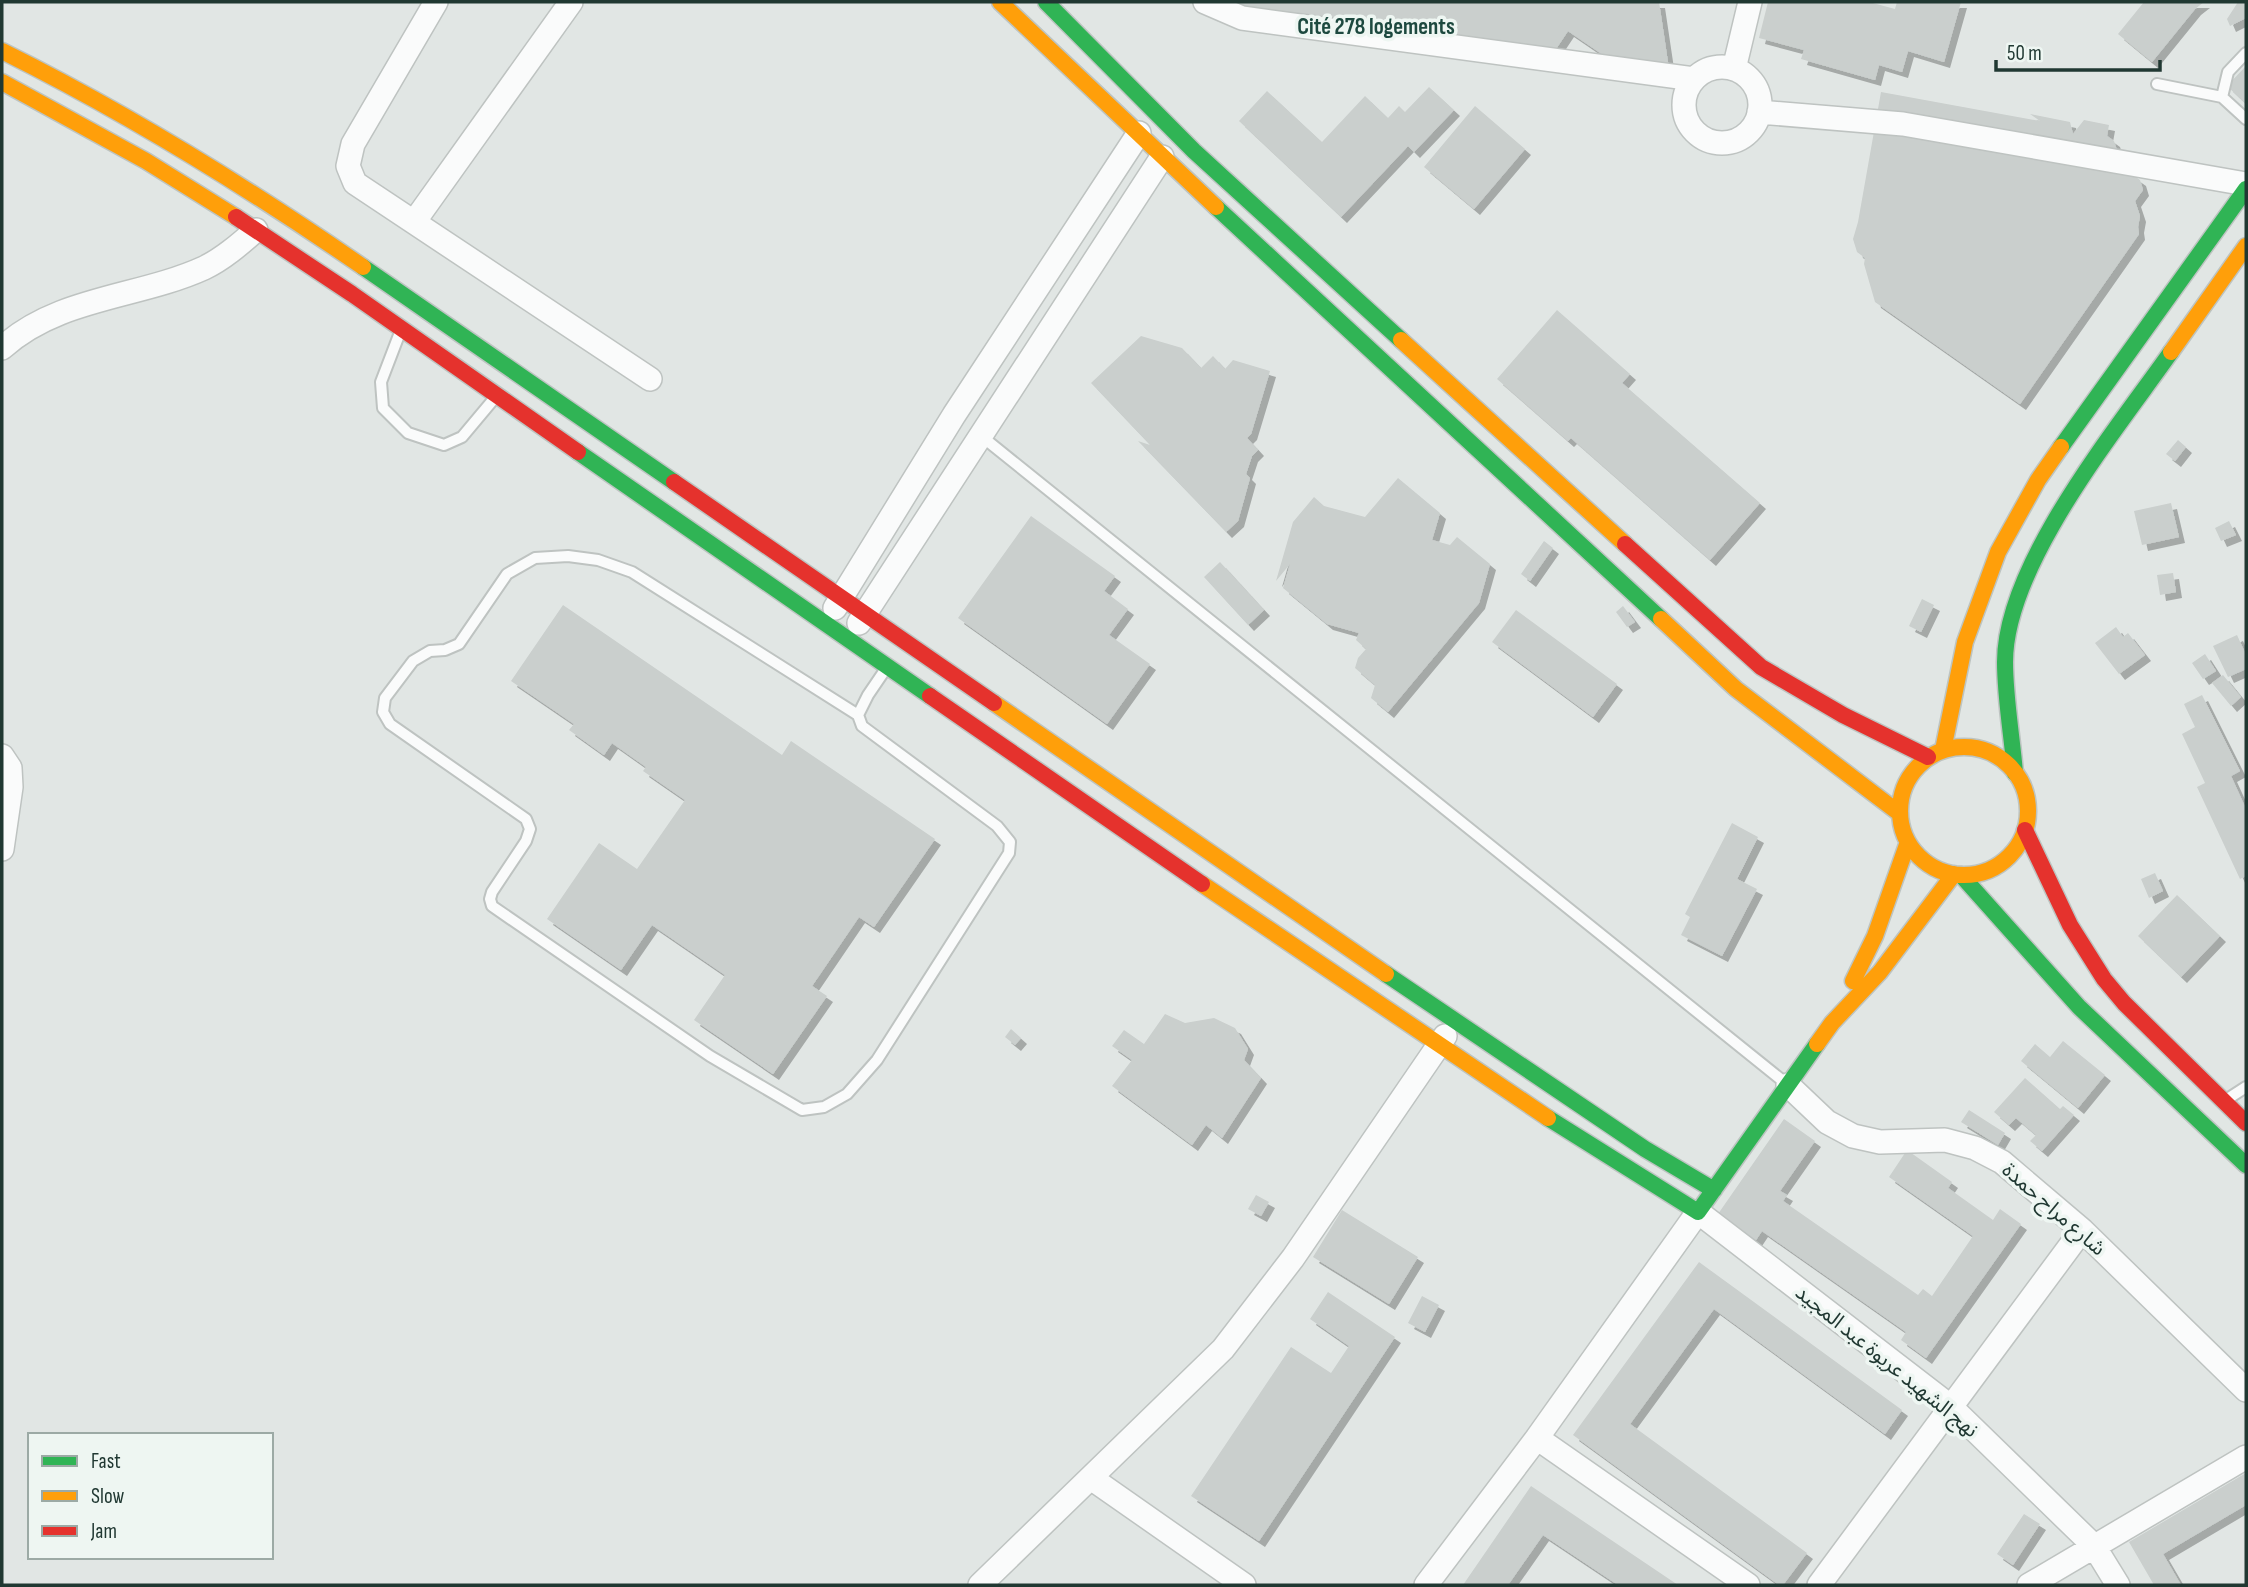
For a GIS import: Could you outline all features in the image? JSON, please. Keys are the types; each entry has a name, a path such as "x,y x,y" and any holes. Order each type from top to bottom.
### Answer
{"main road":[{"path":"1000,2 1162,157 1736,689 1899,813"},
{"path":"1046,2 1194,151 1761,667 1875,734 1936,753"},
{"path":"2,51 105,104 218,169 396,288 1455,1022 1645,1149 1714,1190"},
{"path":"2,82 125,148 256,230 1438,1046 1603,1154 1698,1212 1832,1023 1880,972 1957,875"},
{"path":"1936,753 1965,642 1998,552 2038,480 2246,187"},
{"path":"2015,773 2005,661 2010,622 2028,573 2068,497 2246,246"},
{"path":"378,314 396,288"},
{"path":"1963,746 1983,749 2001,758 2015,773 2025,790 2028,810 2025,830 2008,858 1994,868 1977,874 1957,875 1940,871 1916,854 1902,828 1899,813 1900,797 1906,781 1916,768 1936,753 1963,746"},
{"path":"2025,830 2070,925 2104,979 2123,1003 2246,1123"},
{"path":"1167,861 1184,836"},
{"path":"1832,1023 1875,936 1908,842"},
{"path":"1957,875 2079,1007 2246,1165"}],"street":[{"path":"436,2 353,144 348,166 355,183 650,379"},
{"path":"414,222 570,2"},
{"path":"1205,2 1242,18 1695,79"},
{"path":"1734,69 1750,2"},
{"path":"1713,68 1734,69 1752,82 1757,91 1759,112 1756,122 1741,138 1721,143 1700,136 1693,129 1685,109 1685,98 1695,79 1713,68"},
{"path":"1759,112 1903,124 2246,187"},
{"path":"827,622 954,415 1139,133"},
{"path":"849,638 1162,157"},
{"path":"2,348 43,321 76,306 205,268 256,230"},
{"path":"954,415 980,435"},
{"path":"2,756 10,768 2,849"},
{"path":"980,1585 1223,1349 1293,1258 1455,1022"},
{"name":"شارع مراح حمدة","path":"1788,1085 1827,1122 1853,1136 1880,1142 1945,1139 1975,1148 2002,1162 2082,1230 2246,1390"},
{"path":"1426,1585 1537,1438 1698,1212"},
{"name":"نهج الشهيد عريوة عبد المجيد","path":"1698,1212 1950,1406 2094,1546 2118,1585"},
{"path":"1819,1585 2082,1230"},
{"path":"1537,1438 1748,1585"},
{"path":"2029,1585 2246,1457"},
{"path":"1091,1478 1244,1585"}],"lane":[{"path":"2222,97 2228,72 2246,53"},
{"path":"2157,84 2222,97 2246,119"},
{"path":"401,330 381,382 383,408 408,433 444,445 462,437 497,395"},
{"path":"980,435 1788,1085"},
{"path":"858,715 632,572 598,560 568,556 535,558 507,574 459,644 445,650 430,650 413,661 385,698 383,712 390,724 526,819 530,830 526,841 492,892 492,906 710,1056 802,1110 824,1108 847,1094 877,1060 1009,853 1010,842 997,826 862,726 858,715 888,665"},
{"path":"2223,1102 2246,1087"}],"building":[{"path":"1235,2 1659,2 1669,69 1612,61 1568,31 1554,52 1243,7"},
{"path":"1768,2 1869,2 1895,9 1897,2 1961,2 1944,62 1908,51 1902,72 1879,65 1875,80 1801,59 1804,50 1759,38"},
{"path":"2144,2 2204,2 2195,9 2152,62 2118,34"},
{"path":"2238,2 2246,2 2246,18 2230,26 2227,19"},
{"path":"2246,66 2246,104 2227,86"},
{"path":"1429,87 1454,110 1414,152 1408,146 1341,217 1239,121 1267,91 1322,142 1365,96 1388,118 1399,106 1405,112"},
{"path":"1881,92 2040,121 2030,114 2070,122 2073,134 2084,120 2109,125 2107,136 2114,141 2119,157 2108,172 2123,168 2140,180 2143,190 2135,201 2140,216 2139,234 2020,404 1875,302 1864,264 1865,258 1857,252 1853,239"},
{"path":"1475,106 1525,149 1474,209 1424,167"},
{"path":"1557,310 1630,374 1622,383 1760,503 1710,560 1571,438 1568,441 1497,379"},
{"path":"1141,336 1182,348 1201,368 1213,356 1225,369 1233,360 1270,371 1251,434 1247,438 1258,450 1252,456 1246,474 1250,478 1238,521 1226,532 1138,441 1150,445 1091,383"},
{"path":"2178,440 2186,447 2175,461 2166,454"},
{"path":"1398,478 1440,513 1432,540 1450,545 1457,537 1490,564 1479,603 1388,712 1371,698 1375,685 1355,668 1358,658 1366,649 1356,640 1359,633 1327,624 1283,588 1290,564 1276,581 1293,522 1314,497 1324,506 1365,517"},
{"path":"2171,503 2179,537 2142,545 2134,511"},
{"path":"1031,516 1115,576 1104,591 1128,609 1109,635 1150,664 1107,724 958,618"},
{"path":"2229,521 2236,535 2221,541 2215,528"},
{"path":"1544,541 1553,548 1530,581 1521,574"},
{"path":"1220,562 1264,610 1248,625 1204,577"},
{"path":"2173,573 2176,592 2160,595 2157,575"},
{"path":"1922,599 1934,605 1921,632 1909,626"},
{"path":"563,605 782,755 791,741 935,839 874,927 859,917 812,986 827,996 773,1074 694,1020 725,975 652,925 621,970 547,919 599,843 637,869 685,800 643,771 646,767 612,743 604,755 569,730 574,724 511,681"},
{"path":"1623,606 1635,622 1627,627 1616,612"},
{"path":"1516,610 1617,684 1593,717 1492,642"},
{"path":"2116,627 2123,637 2128,633 2145,655 2119,674 2095,643"},
{"path":"2237,635 2246,655 2246,669 2228,677 2213,646"},
{"path":"2205,654 2216,671 2203,679 2192,663"},
{"path":"2223,675 2241,697 2231,706 2212,683"},
{"path":"2202,695 2240,771 2231,776 2246,809 2246,876 2240,879 2197,787 2205,783 2182,734 2195,727 2184,704"},
{"path":"1732,823 1758,837 1737,879 1757,889 1722,956 1681,935 1690,917 1685,914"},
{"path":"2155,873 2163,891 2149,898 2141,879"},
{"path":"2177,895 2220,936 2181,977 2138,936"},
{"path":"1165,1014 1185,1023 1214,1018 1235,1028 1248,1049 1244,1060 1261,1078 1222,1138 1206,1125 1192,1145 1112,1086 1132,1060 1112,1046 1124,1030 1144,1044"},
{"path":"1011,1029 1021,1038 1015,1045 1005,1037"},
{"path":"2063,1041 2105,1075 2078,1108 2021,1061 2035,1044 2050,1057"},
{"path":"2025,1078 2060,1109 2063,1106 2074,1115 2042,1151 2030,1141 2036,1135 2016,1118 2009,1125 1994,1112"},
{"path":"1969,1110 2005,1133 1998,1145 1961,1122"},
{"path":"1784,1119 1815,1141 1780,1191 1787,1195 1783,1201 1918,1295 1923,1289 1932,1296 1973,1236 1889,1177 1907,1150 1952,1182 1948,1188 1993,1220 2000,1209 2021,1224 1926,1358 1901,1340 1906,1332 1762,1231 1756,1240 1718,1214"},
{"path":"1256,1195 1269,1202 1261,1216 1248,1209"},
{"path":"1342,1210 1418,1257 1389,1304 1313,1257"},
{"path":"1699,1262 1902,1410 1885,1434 1714,1309 1630,1424 1807,1553 1783,1585 1779,1585 1573,1435"},
{"path":"1328,1292 1395,1337 1259,1541 1191,1496 1291,1347 1331,1373 1349,1346 1310,1319"},
{"path":"1422,1296 1439,1305 1425,1332 1408,1323"},
{"path":"2246,1473 2246,1505 2163,1554 2181,1585 2154,1585 2129,1542"},
{"path":"1531,1486 1678,1585 1618,1585 1543,1535 1508,1585 1463,1585"},
{"path":"2024,1514 2040,1524 2013,1565 1997,1554"}],"traffic: fast":[{"path":"1046,2 1194,151 1401,340"},
{"path":"2061,447 2246,189"},
{"path":"1216,207 1661,619"},
{"path":"363,267 674,482"},
{"path":"2015,773 2005,662 2010,624 2023,584 2067,500 2171,352"},
{"path":"578,452 930,696"},
{"path":"1961,875 2079,1007 2246,1165"},
{"path":"1386,974 1645,1149 1714,1190"},
{"path":"1548,1118 1698,1212 1817,1044"}],"traffic: slow":[{"path":"1000,2 1216,207"},
{"path":"2,51 96,100 187,153 276,208 363,267"},
{"path":"2,82 146,161 236,217"},
{"path":"2171,352 2246,246"},
{"path":"1401,340 1625,544"},
{"path":"1943,750 1965,642 1998,552 2038,480 2061,447"},
{"path":"1661,619 1736,689 1899,813"},
{"path":"994,703 1386,974"},
{"path":"1964,747 1989,752 2009,766 2023,786 2028,811 2023,836 2009,856 1989,870 1964,875 1939,870 1919,856 1905,836 1900,811 1905,786 1919,766 1939,752 1964,747"},
{"path":"1853,981 1875,936 1908,842"},
{"path":"1817,1044 1832,1023 1880,972 1954,874"},
{"path":"1202,884 1548,1118"}],"traffic: jam":[{"path":"236,217 352,294 578,452"},
{"path":"674,482 994,703"},
{"path":"1625,544 1761,667 1843,715 1928,757"},
{"path":"930,696 1202,884"},
{"path":"2025,830 2070,925 2104,979 2124,1003 2246,1123"}],"district":[{"name":"Cité 278 logements","path":"1376,26"}]}
